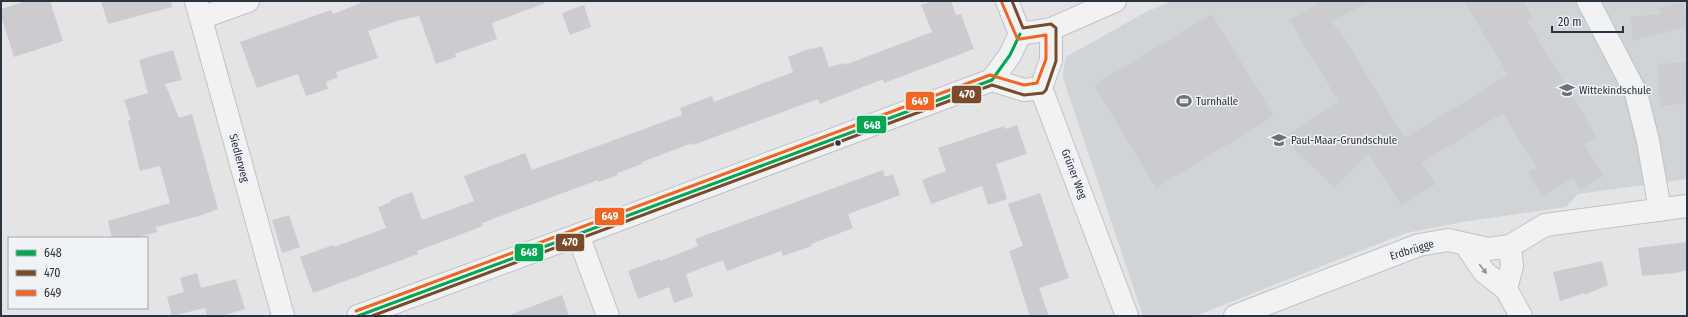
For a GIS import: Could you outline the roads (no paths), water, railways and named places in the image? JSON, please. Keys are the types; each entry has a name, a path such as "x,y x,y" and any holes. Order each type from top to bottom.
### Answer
{"street":[{"path":"198,9 248,1"},
{"path":"358,316 992,80 1010,55 1020,34 1007,1"},
{"path":"1020,34 1051,29 1115,1"},
{"path":"1588,1 1636,93 1648,141 1660,210"},
{"name":"Siedlerweg","path":"198,9 283,316"},
{"path":"992,80 1024,90 1041,88 1051,60 1051,29"},
{"name":"Grüner Weg","path":"1041,88 1127,316"},
{"name":"Erdbrügge","path":"1235,316 1419,245 1448,240 1488,249 1510,246 1545,225 1687,206"},
{"path":"578,235 608,316"},
{"path":"1465,244 1484,272 1506,289 1521,316"},
{"path":"1506,289 1512,266 1510,246"}],"place":[{"name":"Wittekindschule","path":"1567,90"},
{"name":"Turnhalle","path":"1184,101"},
{"name":"Paul-Maar-Grundschule","path":"1279,140"}]}
